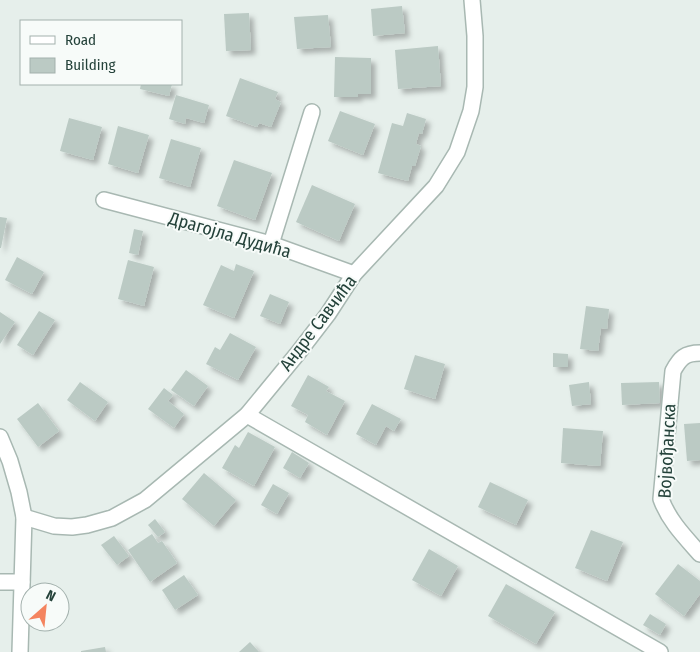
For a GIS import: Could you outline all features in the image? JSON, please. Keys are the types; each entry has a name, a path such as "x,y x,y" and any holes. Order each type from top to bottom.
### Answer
{"street":[{"name":"Андре Савчића","path":"24,517 54,526 72,527 112,518 145,500 246,415 328,314 354,274 436,186 457,152 471,111 475,87 475,36 472,0"},
{"path":"271,244 312,112"},
{"name":"Драгојла Дудића","path":"104,200 271,244 354,274"},
{"name":"Војвођанска","path":"700,353 692,353 680,359 673,371 662,499 665,510 674,525 700,554"},
{"path":"246,415 660,652"},
{"path":"0,437 15,476 24,517 22,582"},
{"path":"0,582 20,582"},
{"path":"20,652 21,632"}],"building":[{"path":"402,6 405,33 373,36 371,9"},
{"path":"249,13 251,50 226,51 224,14"},
{"path":"328,15 331,47 297,49 294,17"},
{"path":"438,46 441,86 398,89 395,50"},
{"path":"335,57 371,58 371,94 358,94 358,97 334,97"},
{"path":"240,78 278,92 275,99 281,102 271,127 259,123 257,127 226,116"},
{"path":"141,85 172,85 169,96 140,89"},
{"path":"176,95 209,105 204,123 186,118 185,124 169,119"},
{"path":"340,111 375,124 363,155 328,141"},
{"path":"407,113 426,119 422,134 419,133 416,144 421,146 408,181 378,173 392,123 403,126"},
{"path":"69,118 102,127 93,160 60,151"},
{"path":"118,126 149,135 138,173 108,164"},
{"path":"171,139 201,148 190,187 159,178"},
{"path":"234,160 272,173 255,220 217,206"},
{"path":"312,185 355,204 339,241 296,222"},
{"path":"0,217 7,218 1,248 0,248"},
{"path":"134,229 143,231 138,255 129,253"},
{"path":"17,257 44,272 32,294 5,280"},
{"path":"128,260 154,267 144,306 118,299"},
{"path":"236,264 254,271 234,318 203,305 221,265 234,271"},
{"path":"270,294 289,302 280,324 260,316"},
{"path":"586,306 609,309 607,329 601,328 598,351 580,349"},
{"path":"39,311 55,320 33,355 17,345"},
{"path":"0,312 15,322 0,344"},
{"path":"230,333 256,347 238,380 206,364 215,347 220,350"},
{"path":"553,353 568,354 568,367 553,367"},
{"path":"415,355 445,364 435,399 404,389"},
{"path":"186,370 208,386 194,406 171,390"},
{"path":"308,375 329,387 326,391 345,401 327,435 305,422 308,415 291,406"},
{"path":"80,382 108,402 95,421 67,400"},
{"path":"589,382 591,404 572,406 569,385"},
{"path":"659,382 660,403 622,405 621,383"},
{"path":"164,388 173,395 168,401 184,414 174,428 148,409"},
{"path":"38,403 59,431 38,447 17,419"},
{"path":"372,404 401,419 394,431 386,426 376,445 356,434"},
{"path":"700,423 700,460 687,461 684,424"},
{"path":"563,428 603,431 600,466 561,463"},
{"path":"248,432 275,447 254,486 222,468 235,445 239,448"},
{"path":"292,452 309,463 300,478 283,468"},
{"path":"204,473 236,500 214,526 182,499"},
{"path":"490,482 528,500 516,525 478,507"},
{"path":"273,484 289,493 277,514 261,505"},
{"path":"155,519 165,532 158,537 148,525"},
{"path":"591,530 623,542 607,581 575,568"},
{"path":"152,534 158,543 162,541 177,563 150,582 128,550"},
{"path":"114,536 129,556 117,565 101,545"},
{"path":"429,549 458,566 441,596 412,580"},
{"path":"678,564 700,581 700,594 684,616 655,594"},
{"path":"184,575 198,595 175,610 162,590"},
{"path":"506,584 555,612 536,644 488,616"},
{"path":"650,614 666,624 660,635 643,625"},
{"path":"250,642 259,652 239,652"},
{"path":"105,647 106,652 81,652 81,651"}]}
